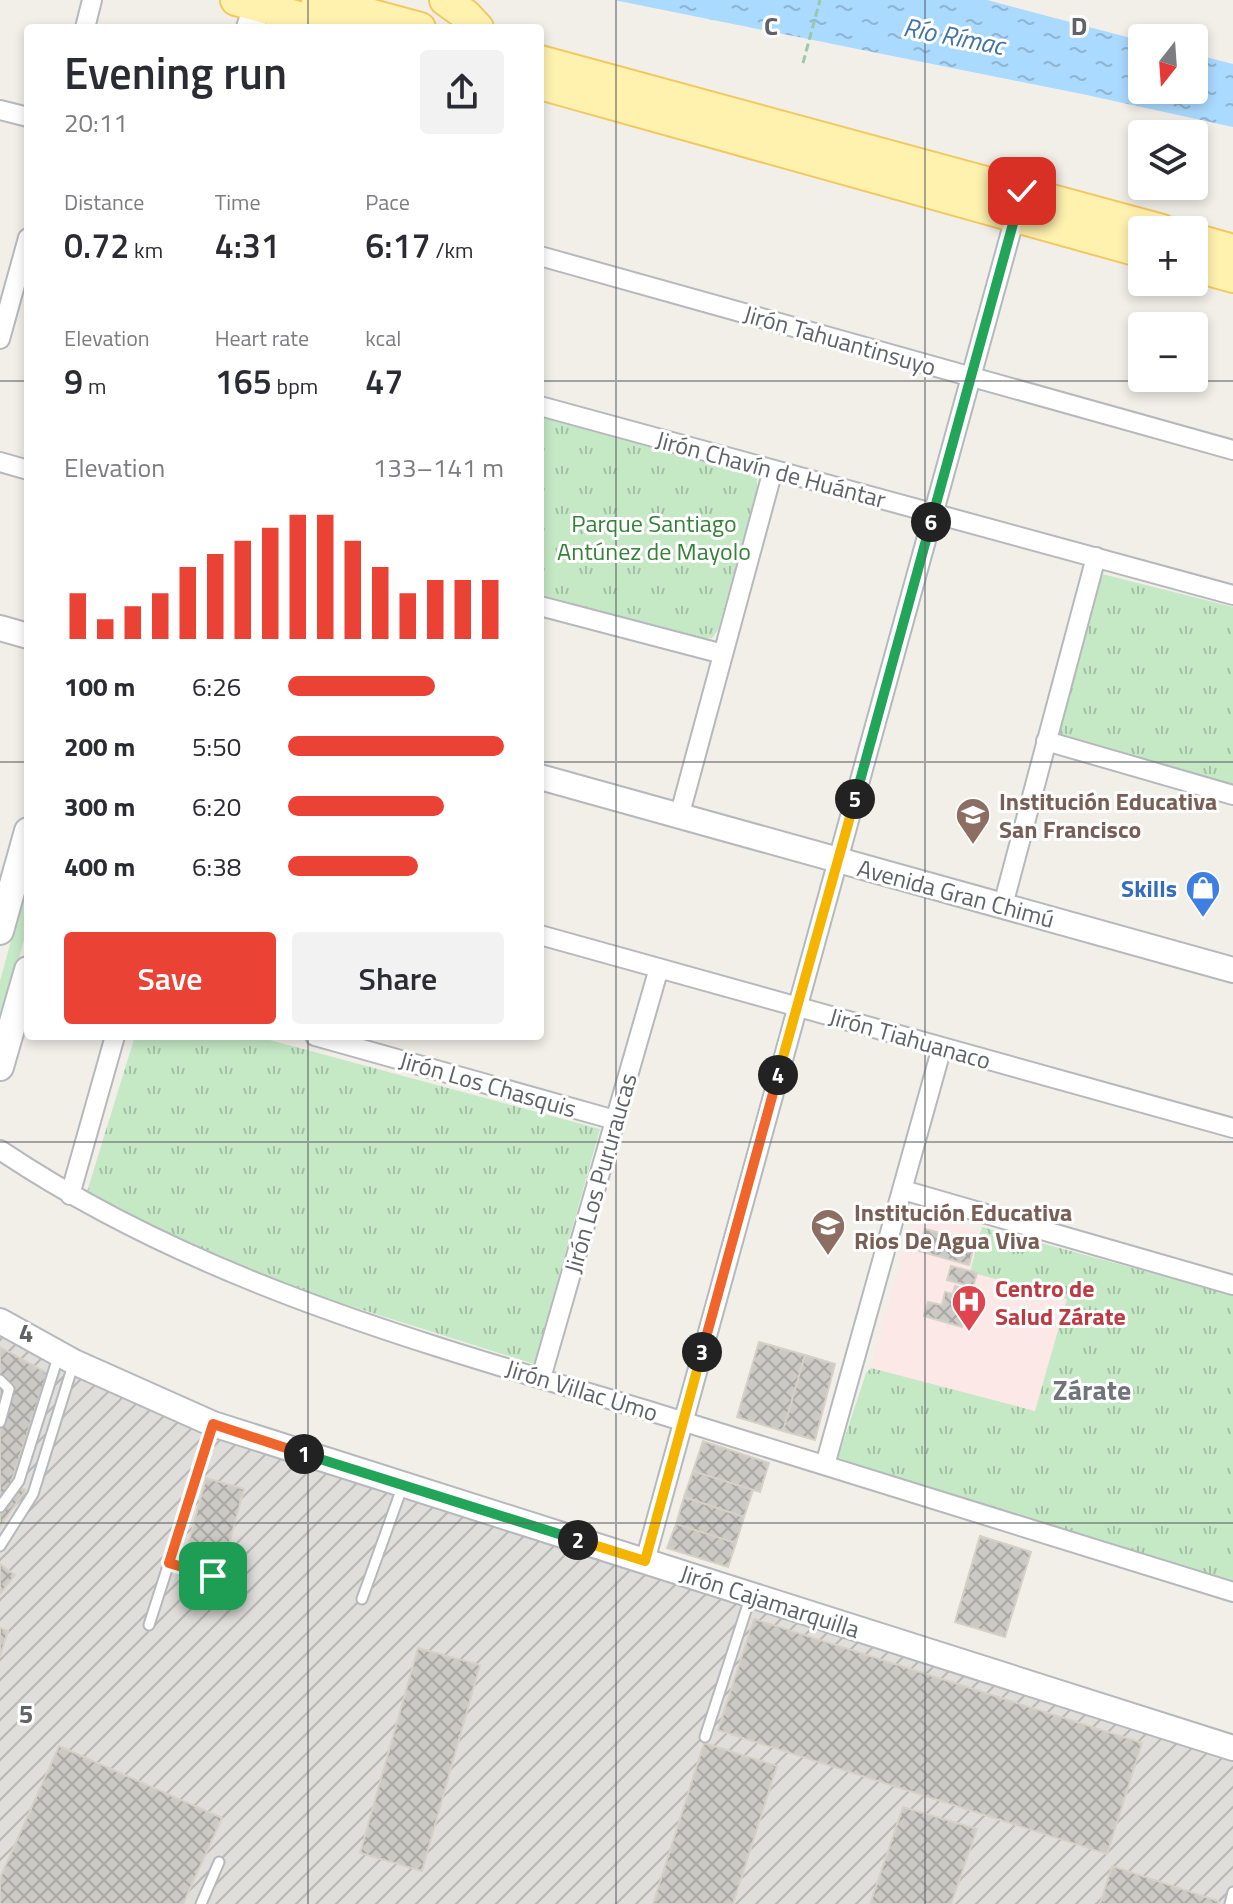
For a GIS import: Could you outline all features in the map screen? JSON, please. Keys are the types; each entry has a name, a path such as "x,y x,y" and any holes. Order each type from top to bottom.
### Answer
{"main road":[{"path":"317,0 405,24"},
{"path":"445,0 474,24"},
{"path":"250,8 324,24"},
{"path":"544,62 1019,204 1128,247"},
{"path":"544,85 1019,204 1128,224"},
{"path":"1208,243 1233,250"},
{"path":"1208,270 1233,277"},
{"path":"0,931 24,845"},
{"path":"0,1067 24,984"}],"street":[{"path":"86,24 92,0"},
{"path":"0,110 24,116"},
{"path":"645,1561 1019,204"},
{"path":"0,339 24,252"},
{"name":"Jirón Tahuantinsuyo","path":"544,257 1233,450"},
{"path":"0,265 19,269"},
{"name":"Jirón Chavín de Huántar","path":"544,407 1233,595"},
{"path":"0,462 24,469"},
{"path":"679,817 773,470"},
{"path":"1003,905 1096,557"},
{"path":"544,607 723,654"},
{"path":"0,628 24,635"},
{"path":"1046,741 1233,795"},
{"name":"Avenida Gran Chimú","path":"544,778 1233,970"},
{"name":"Jirón Tiahuanaco","path":"544,936 1233,1128"},
{"name":"Jirón Los Pururaucas","path":"541,1378 659,968"},
{"path":"70,1195 114,1040"},
{"name":"Jirón Los Chasquis","path":"329,1040 615,1120"},
{"path":"825,1465 942,1047"},
{"name":"Jirón Villac Umo","path":"0,1150 70,1195 151,1238 247,1281 541,1378 1233,1592"},
{"path":"903,1190 1233,1285"},
{"name":"Jirón Cajamarquilla","path":"0,1321 66,1358 213,1424 1233,1748"}],"lane":[{"path":"0,1507 21,1476 66,1358"},
{"path":"0,1546 33,1494 66,1358"},
{"path":"0,1380 7,1385 9,1393 0,1422"},
{"path":"149,1625 213,1424"},
{"path":"362,1599 403,1485"},
{"path":"169,1563 213,1576"},
{"path":"705,1737 751,1595"},
{"path":"201,1904 219,1862"},
{"path":"1230,1904 1233,1892"}],"path":[{"path":"803,63 820,0"}],"shaded area":[{"name":"Centro de Salud Zárate","path":"923,1215 981,1231 970,1272 1067,1299 1035,1412 871,1368 913,1219"},
{"path":"0,1314 265,1440 1233,1745 1233,1904 0,1904"}],"green space":[{"name":"Parque Santiago Antúnez de Mayolo","path":"544,418 757,479 757,489 718,630 712,638 702,639 544,595"},
{"path":"1102,574 1233,607 1233,785 1065,738 1058,732 1097,582"},
{"path":"24,894 24,940 0,1025 0,981"},
{"path":"134,1040 270,1040 600,1129 534,1364 300,1290 192,1245 86,1195"},
{"path":"982,1227 1233,1295 1233,1584 837,1461 866,1373 871,1368 1035,1411 1067,1299 970,1272"}],"water":[{"name":"Río Rímac","path":"614,0 987,0 1128,37 1128,104 1208,104 1208,58 1233,64 1233,127"}],"building":[{"path":"925,1229 975,1242 969,1265 919,1251"},
{"path":"951,1266 977,1273 973,1287 947,1280"},
{"path":"955,1286 972,1291 962,1327 924,1316 928,1302 942,1305 945,1292 953,1294"},
{"path":"759,1342 805,1355 783,1431 737,1417"},
{"path":"0,1347 47,1373 11,1483 26,1490 0,1526"},
{"path":"805,1355 835,1364 815,1440 783,1431"},
{"path":"703,1441 769,1463 760,1492 693,1471"},
{"path":"693,1471 753,1490 744,1517 684,1497"},
{"path":"206,1478 244,1489 223,1567 185,1556"},
{"path":"684,1497 744,1517 736,1543 676,1524"},
{"path":"676,1524 736,1543 728,1567 667,1548"},
{"path":"980,1536 1031,1552 1005,1637 955,1622"},
{"path":"0,1564 15,1575 0,1594"},
{"path":"754,1619 1142,1743 1107,1854 718,1730"},
{"path":"0,1628 8,1631 0,1656"},
{"path":"418,1648 480,1665 422,1871 360,1853"},
{"path":"704,1743 777,1766 733,1904 653,1904"},
{"path":"59,1746 222,1818 183,1904 0,1904 0,1878"},
{"path":"903,1807 977,1829 951,1904 870,1904"},
{"path":"1112,1866 1218,1901 1218,1904 1100,1904"}],"place":[{"name":"Institución Educativa San Francisco","path":"973,846"},
{"name":"Skills","path":"1203,919"},
{"name":"Institución Educativa Rios De Agua Viva","path":"828,1257"},
{"name":"Centro de Salud Zárate","path":"969,1333"}],"district":[{"name":"Zárate","path":"1092,1389"}],"route":[{"path":"213,1576 169,1563 213,1424 645,1561 1022,191"}]}
